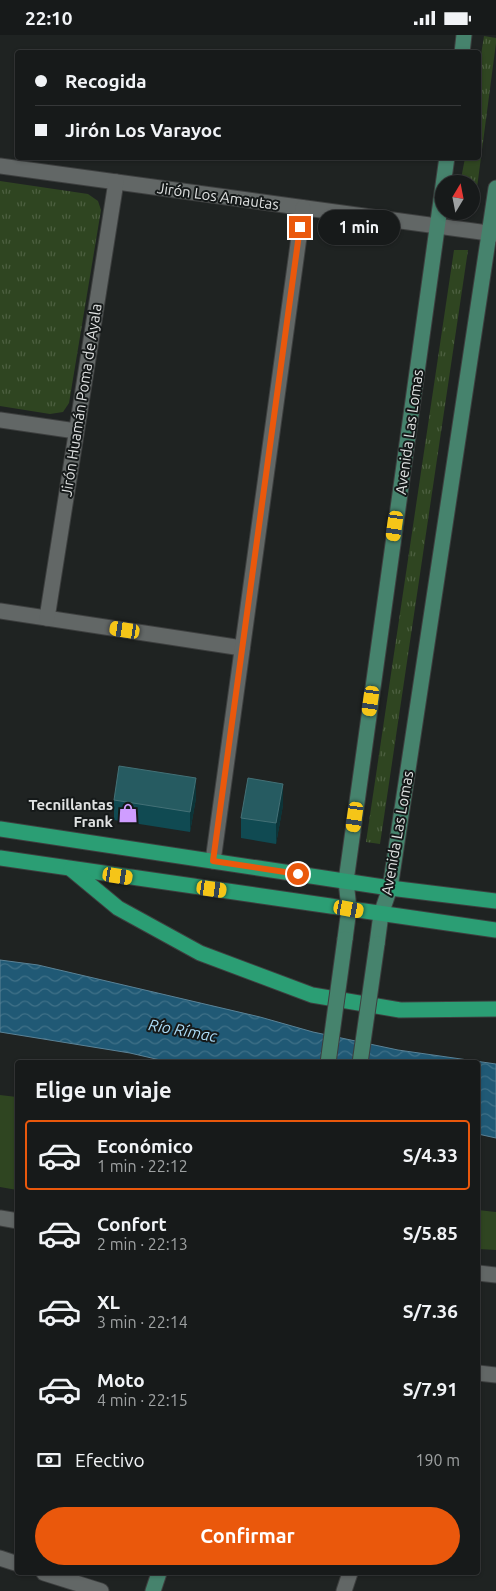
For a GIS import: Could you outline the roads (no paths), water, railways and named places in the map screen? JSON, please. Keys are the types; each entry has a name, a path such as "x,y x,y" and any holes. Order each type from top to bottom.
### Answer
{"main road":[{"path":"462,50 464,35"},
{"name":"Avenida Las Lomas","path":"328,1060 349,909 346,881 447,160"},
{"name":"Avenida Las Lomas","path":"360,1060 381,915 390,888 493,234 496,187"},
{"path":"0,829 390,888 496,901"},
{"path":"0,859 496,930"},
{"path":"71,869 118,908 200,953 312,995 400,1010 496,1009"},
{"path":"153,1591 158,1575"}],"street":[{"name":"Jirón Los Amautas","path":"0,166 493,234"},
{"name":"Jirón Huamán Poma de Ayala","path":"47,618 116,182"},
{"path":"213,861 303,208"},
{"path":"0,420 76,431"},
{"path":"0,611 242,648"},
{"path":"0,1218 15,1220"},
{"path":"480,1273 496,1275"},
{"path":"480,1373 496,1375"},
{"path":"0,1558 15,1563"},
{"path":"50,1575 101,1591"},
{"path":"344,1591 349,1575"}],"water":[{"name":"Río Rímac","path":"0,960 38,965 260,1017 313,1032 398,1050 468,1060 160,1060 130,1053 0,1032"},
{"path":"480,1062 496,1064 496,1138 480,1134"}],"place":[{"name":"Tecnillantas Frank","path":"128,813"}]}
